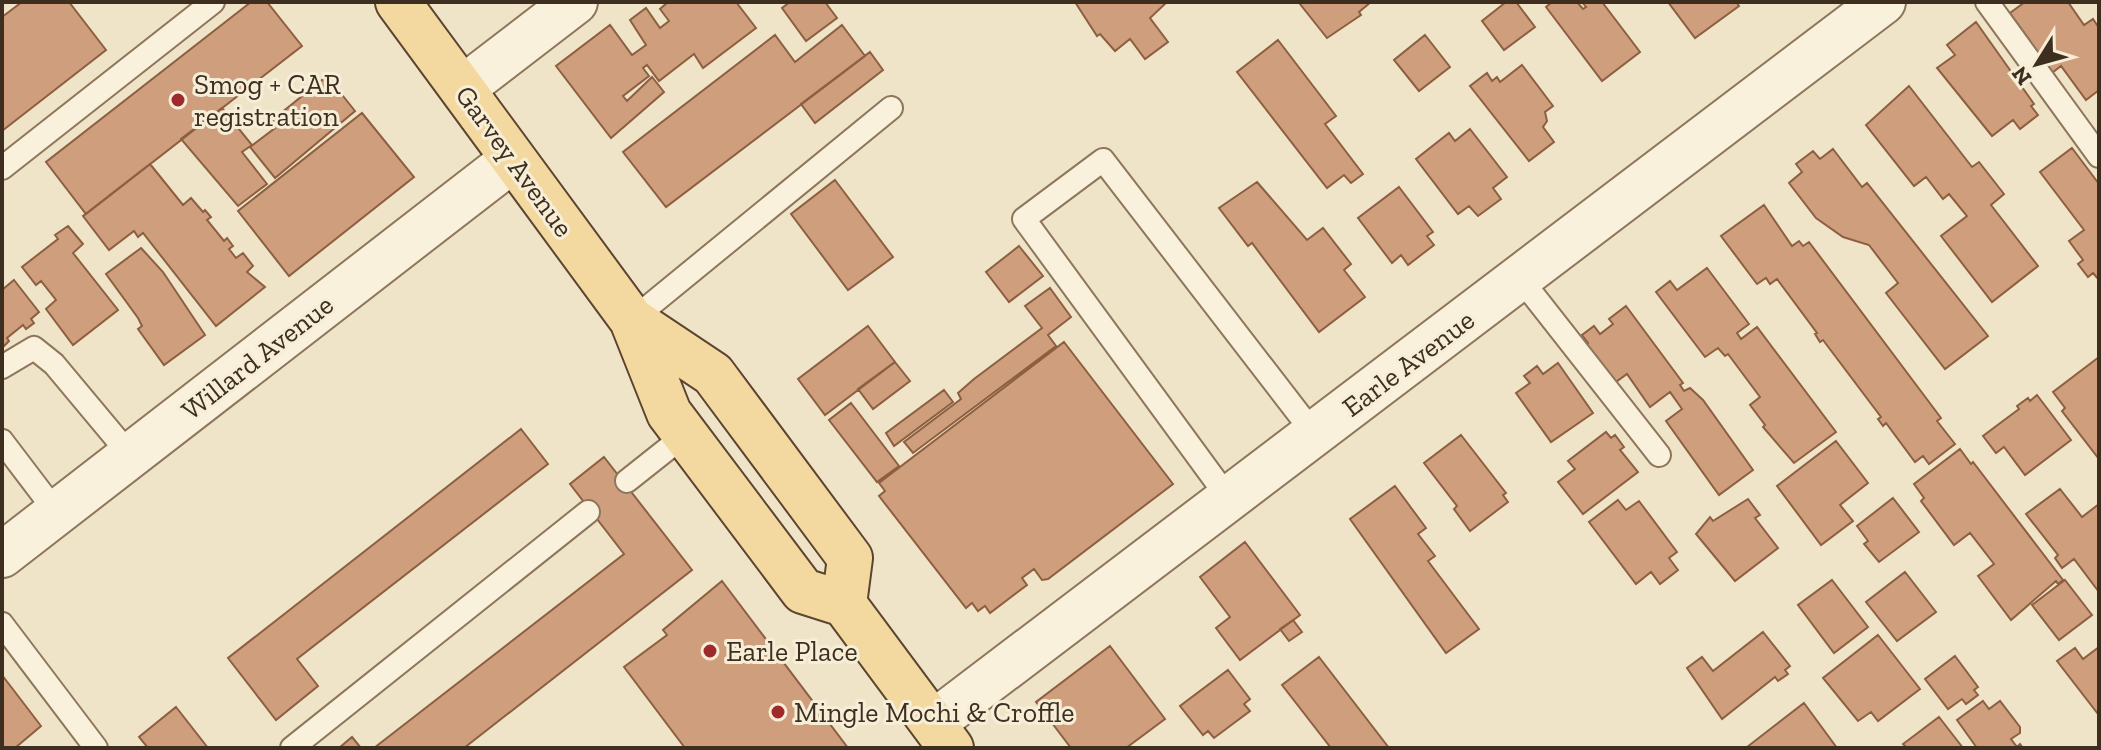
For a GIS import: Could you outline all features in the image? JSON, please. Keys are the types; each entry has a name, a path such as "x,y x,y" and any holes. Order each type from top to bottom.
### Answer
{"main road":[{"name":"Garvey Avenue","path":"398,2 632,320 669,413 685,435 803,591 844,604 850,558 713,374 632,320"},
{"path":"844,604 942,736"}],"street":[{"path":"463,88 575,2"},
{"name":"Earle Avenue","path":"942,736 1229,499 1883,2"},
{"name":"Willard Avenue","path":"2,555 512,160"}],"lane":[{"path":"2,168 213,2"},
{"path":"1987,2 2099,156"},
{"path":"632,320 891,108"},
{"path":"1229,499 1024,219 1103,160 1315,435"},
{"path":"1520,278 1659,455"},
{"path":"2,367 34,348 54,364 130,455"},
{"path":"627,481 685,435"},
{"path":"2,441 56,512"},
{"path":"292,748 588,512"},
{"path":"2,624 96,748"}],"building":[{"path":"22,2 69,2 106,50 2,131 2,17"},
{"path":"251,2 267,2 302,46 86,214 46,162"},
{"path":"668,2 736,2 756,28 703,68 694,54 659,81 647,65 643,68 649,76 623,96 627,101 652,77 664,92 611,138 556,66 610,25 632,55 646,45 630,20 646,8 660,28 669,21 660,9"},
{"path":"790,2 825,2 837,18 806,41 782,8"},
{"path":"1075,2 1167,2 1150,18 1168,42 1145,59 1130,39 1115,51 1100,34 1097,36"},
{"path":"1371,2 1359,12 1361,15 1327,38 1300,4"},
{"path":"1506,2 1516,2 1535,27 1504,50 1482,21"},
{"path":"1552,2 1577,2 1583,9 1586,7 1582,2 1602,2 1640,52 1602,81 1546,7"},
{"path":"1668,2 1736,2 1739,6 1695,38"},
{"path":"2025,2 2068,2 2084,25 2093,19 2099,28 2099,90 2086,100 2061,66 2052,73 2024,45 2030,41 2010,13"},
{"path":"1976,22 2034,104 2031,106 2038,115 2020,129 2013,120 1992,136 1937,68 1955,55 1947,45"},
{"path":"842,25 865,56 666,207 623,152 775,35 795,62"},
{"path":"1425,35 1450,67 1419,91 1394,60"},
{"path":"1278,40 1336,116 1325,124 1363,174 1351,183 1344,175 1327,188 1237,72"},
{"path":"870,52 883,70 815,123 801,104"},
{"path":"1522,65 1553,106 1545,112 1547,121 1543,127 1554,142 1529,161 1470,86 1487,73 1492,81 1497,77 1500,82"},
{"path":"327,76 355,111 275,178 250,147 275,128 270,122"},
{"path":"1909,86 1972,167 1979,162 2004,194 1991,205 2038,266 1992,302 1941,236 1967,216 1949,194 1943,199 1926,177 1914,186 1866,125"},
{"path":"222,108 252,145 242,152 267,184 238,206 181,139"},
{"path":"362,113 414,177 289,276 238,211"},
{"path":"1470,129 1507,177 1493,188 1501,199 1478,216 1469,206 1458,214 1416,159 1449,133 1455,141"},
{"path":"2072,148 2099,184 2099,280 2093,273 2088,277 2078,264 2083,260 2069,241 2084,230 2040,172"},
{"path":"1833,149 1862,187 1867,183 1988,336 1945,369 1886,293 1898,283 1869,245 1843,237 1816,218 1789,183 1802,172 1796,164 1813,151 1820,159"},
{"path":"150,164 183,205 191,198 203,212 205,210 211,217 207,220 224,241 227,238 233,246 229,249 236,258 243,253 253,266 247,272 265,287 216,326 143,233 138,237 134,231 109,250 83,216"},
{"path":"835,180 893,257 848,290 791,214"},
{"path":"1257,182 1307,240 1323,228 1351,264 1344,270 1365,297 1319,332 1252,243 1248,246 1219,208"},
{"path":"1399,187 1433,232 1427,236 1434,245 1408,265 1401,255 1392,263 1358,218"},
{"path":"1764,205 1792,246 1799,241 1803,246 1809,242 1941,418 1937,421 1955,444 1929,464 1923,456 1915,462 1886,423 1883,426 1878,419 1881,417 1823,340 1820,342 1817,333 1777,279 1770,284 1766,278 1757,284 1721,236"},
{"path":"68,226 83,244 73,253 118,310 73,345 46,309 56,300 41,281 36,285 22,267 58,239 55,235"},
{"path":"1019,246 1043,276 1009,302 986,272"},
{"path":"141,248 163,272 205,335 164,365 138,329 142,326 138,318 106,274"},
{"path":"1707,268 1749,324 1737,333 1741,339 1757,327 1836,432 1794,463 1763,427 1765,425 1750,405 1760,397 1728,354 1725,356 1718,348 1705,357 1656,292 1670,281 1677,290"},
{"path":"14,280 39,312 31,319 34,323 26,329 23,325 7,338 9,341 2,348 2,290"},
{"path":"1050,288 1071,317 1048,335 1056,346 913,453 904,442 961,399 958,393 974,379 1042,328 1025,306"},
{"path":"1626,306 1683,383 1680,385 1684,391 1690,388 1703,400 1753,470 1719,495 1666,421 1682,409 1670,392 1650,407 1627,374 1609,387 1581,349 1588,343 1582,335 1594,326 1600,334 1613,324 1609,319"},
{"path":"868,326 895,362 825,415 798,379"},
{"path":"1064,342 1173,484 1048,579 1042,580 1034,569 1022,578 1027,585 990,613 985,606 978,611 972,603 966,608 879,496 885,491 879,483"},
{"path":"2099,357 2099,459 2062,411 2065,408 2053,392"},
{"path":"895,362 910,381 873,409 858,389"},
{"path":"1558,363 1593,413 1551,442 1516,393 1530,383 1524,376 1537,366 1543,374"},
{"path":"944,390 953,402 894,446 886,433"},
{"path":"2037,395 2071,440 2025,475 2004,447 1996,453 1983,436 2019,409 2017,406"},
{"path":"851,403 899,466 877,482 829,420"},
{"path":"521,429 548,464 297,659 318,686 276,720 228,658"},
{"path":"1606,432 1611,438 1615,435 1624,447 1620,450 1638,472 1583,514 1558,482 1575,469 1568,461"},
{"path":"1461,435 1506,493 1503,495 1508,502 1470,531 1454,509 1457,506 1424,463"},
{"path":"1836,441 1868,483 1840,505 1853,521 1821,545 1777,486"},
{"path":"1960,449 2063,580 2058,584 2056,581 2011,620 1978,576 1994,564 1970,533 1954,545 1921,501 1924,498 1914,484"},
{"path":"604,457 692,570 464,748 374,748 624,554 570,484"},
{"path":"1395,486 1426,528 1418,534 1435,556 1428,561 1479,629 1446,653 1350,519"},
{"path":"2060,489 2082,517 2099,504 2099,592 2074,559 2062,568 2055,558 2058,555 2026,514"},
{"path":"1893,498 1919,532 1879,562 1864,544 1868,541 1857,526"},
{"path":"1748,499 1760,515 1755,518 1778,548 1735,581 1696,534 1710,517 1713,521"},
{"path":"1618,500 1626,510 1639,501 1677,552 1669,558 1678,570 1660,584 1651,572 1636,584 1589,522"},
{"path":"1245,542 1300,615 1240,660 1216,628 1230,617 1200,577"},
{"path":"1905,572 1936,612 1897,641 1866,602"},
{"path":"1832,580 1868,627 1834,653 1798,605"},
{"path":"2065,580 2092,615 2059,640 2032,605"},
{"name":"Earle Place","path":"722,581 848,748 685,748 624,667 667,635 663,630"},
{"path":"1293,620 1302,632 1289,641 1280,629"},
{"path":"1763,632 1790,666 1785,670 1788,674 1778,681 1775,677 1722,719 1687,668 1702,657 1713,671"},
{"path":"1878,635 1920,689 1878,721 1871,712 1858,721 1823,678"},
{"path":"1110,646 1165,719 1126,748 1071,748 1036,702"},
{"path":"2099,647 2098,714 2057,661 2075,648 2083,659"},
{"path":"1955,656 1978,687 1974,690 1978,695 1966,704 1962,699 1948,709 1925,679"},
{"path":"1319,657 1389,748 1331,748 1282,685"},
{"path":"1228,670 1250,699 1244,704 1250,711 1214,738 1208,731 1203,735 1180,706"},
{"path":"2,675 41,726 15,748 2,748"},
{"path":"1983,701 1989,709 2000,701 2020,727 2020,733 2011,739 2017,747 2020,744 2023,748 1977,748 1957,720"},
{"path":"1804,703 1837,748 1747,747"},
{"path":"176,707 208,748 148,748 139,737"},
{"path":"1939,717 1963,748 1907,748 1903,744"},
{"path":"352,737 361,748 339,748"}],"place":[{"name":"Smog + CAR registration","path":"178,100"},
{"name":"Earle Place","path":"710,651"},
{"name":"Mingle Mochi & Croffle","path":"778,712"}]}
